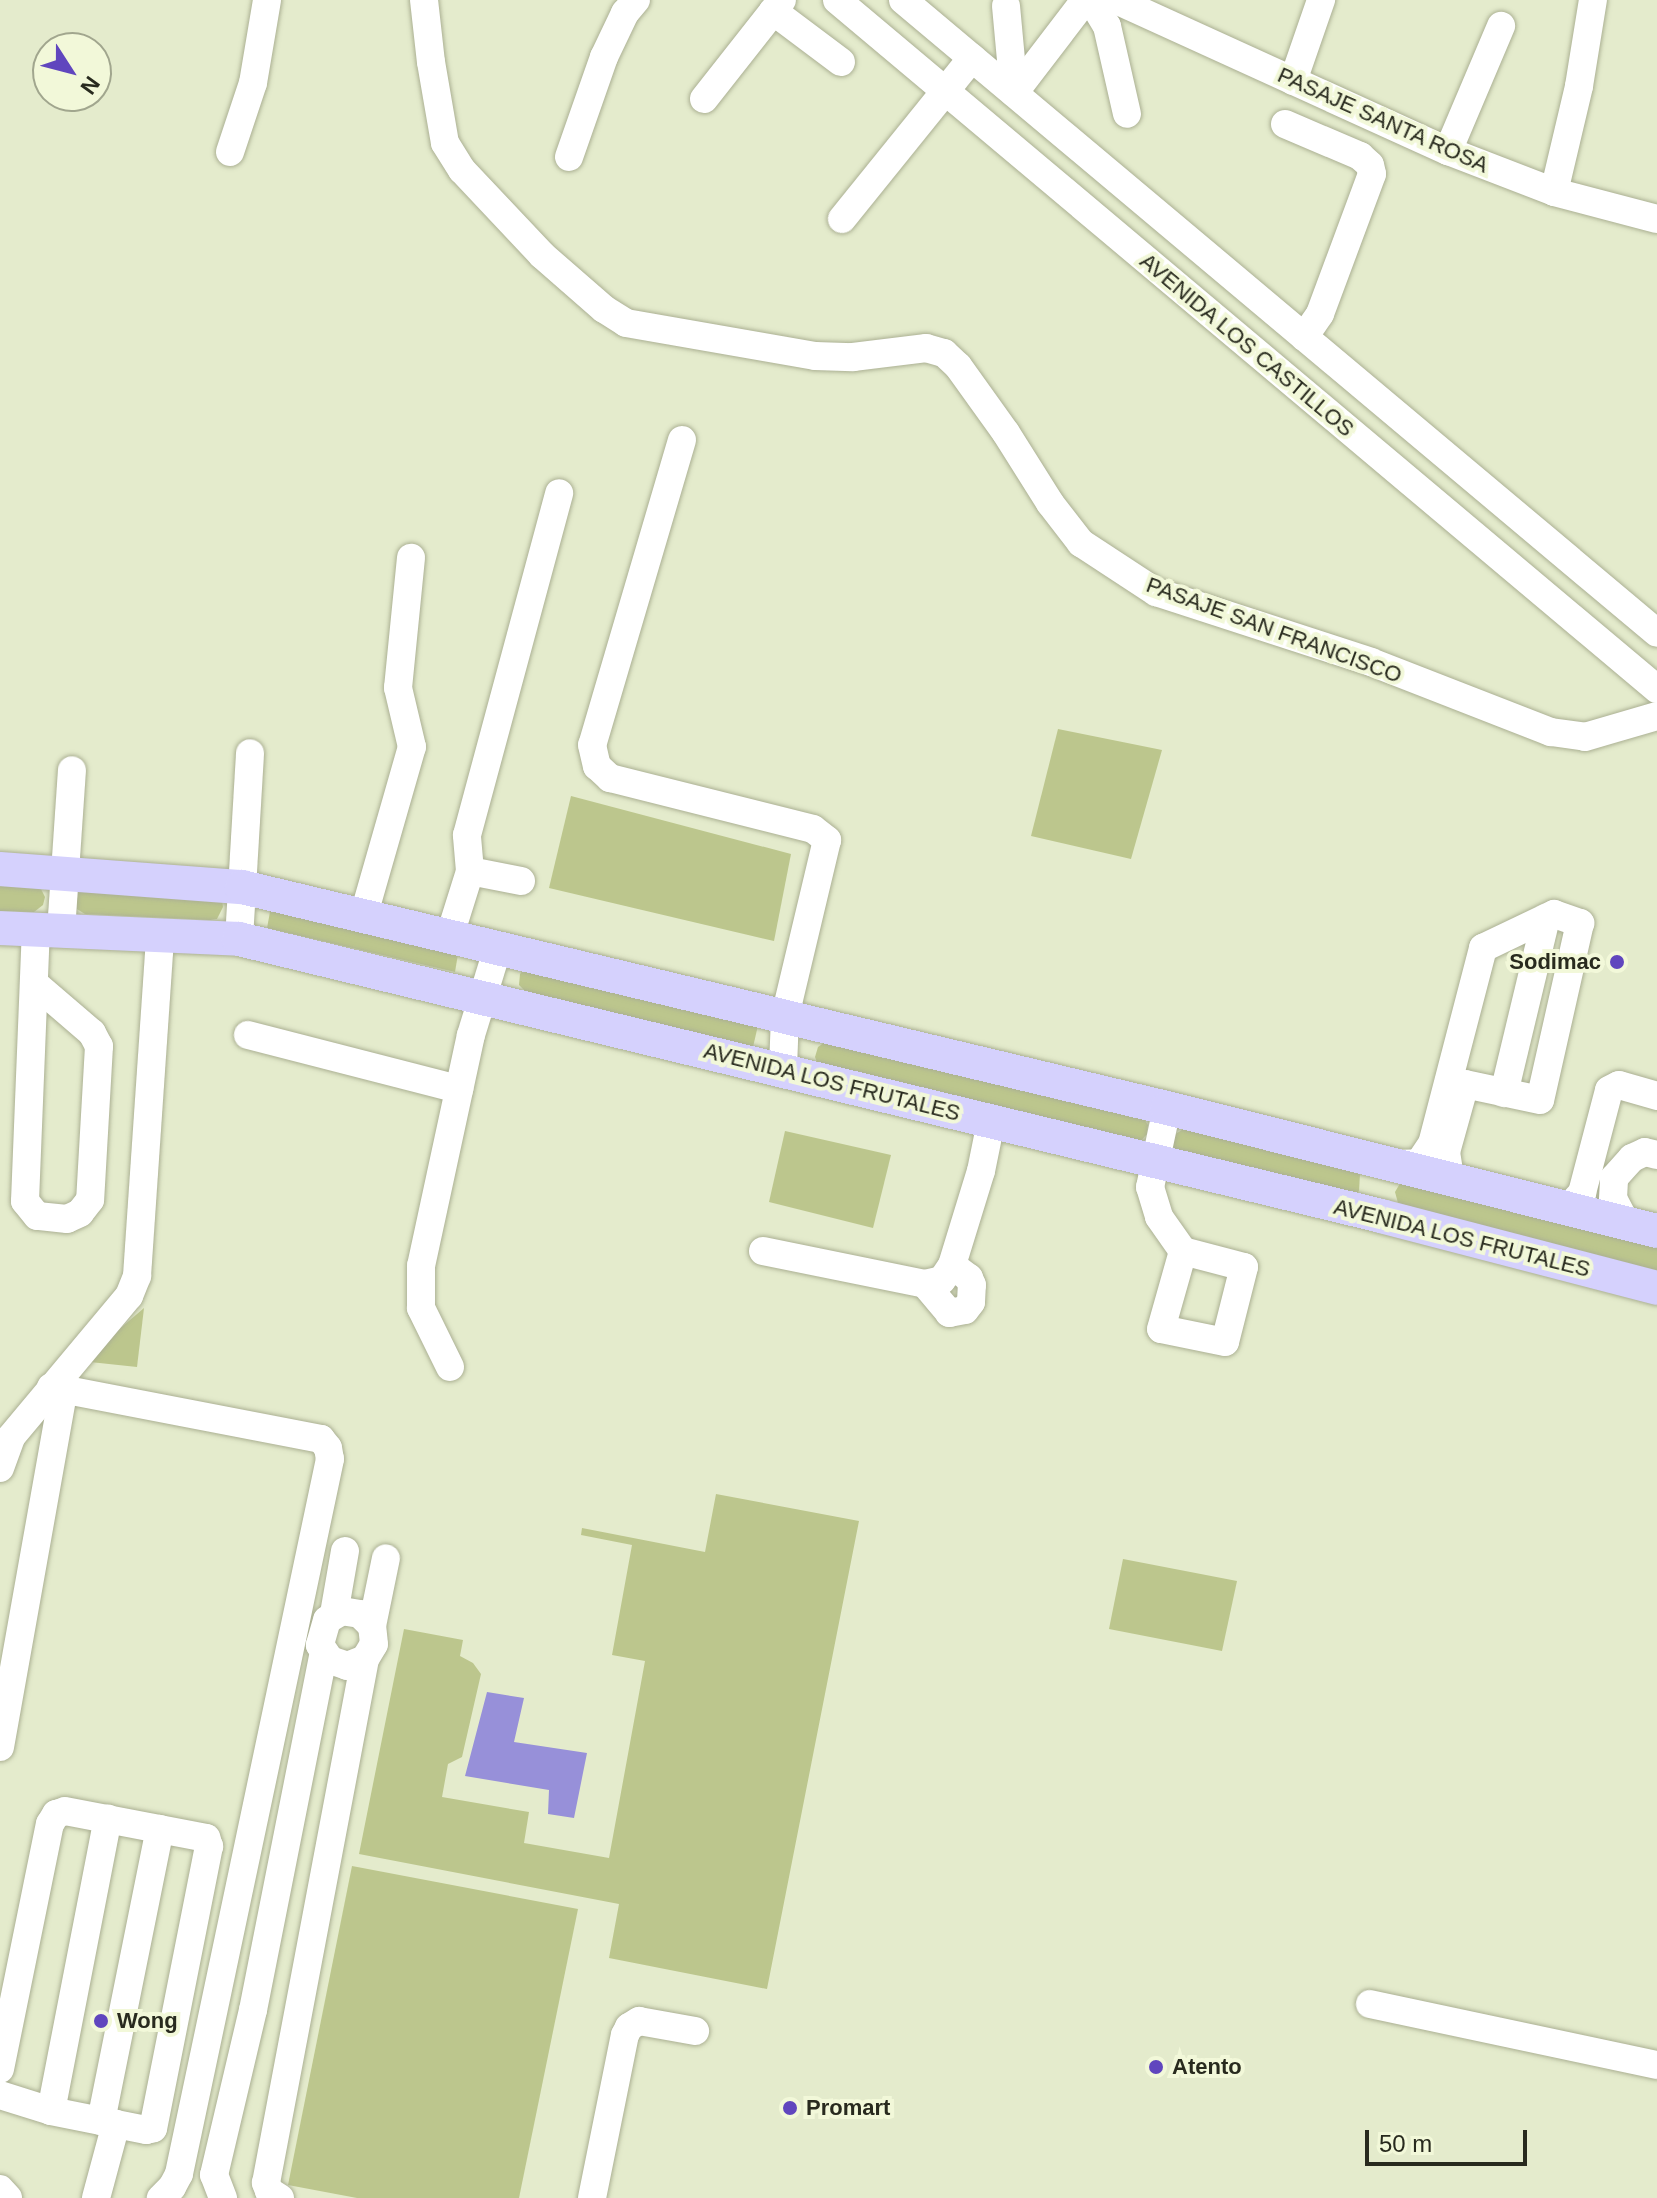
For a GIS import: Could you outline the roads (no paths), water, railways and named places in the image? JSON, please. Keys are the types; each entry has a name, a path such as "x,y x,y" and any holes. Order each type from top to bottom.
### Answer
{"main road":[{"path":"0,869 62,871 242,887 1167,1108 1642,1227"},
{"name":"AVENIDA LOS FRUTALES","path":"0,928 239,939 1381,1216 1657,1288"},
{"path":"1381,1216 1394,1164"}],"street":[{"path":"230,152 253,83 267,0"},
{"name":"PASAJE SAN FRANCISCO","path":"424,0 445,143 462,170 542,255 604,309 626,323 815,356 853,357 926,348 944,353 958,366 1050,503 1081,543 1156,592 1371,662 1551,732 1585,737 1657,716"},
{"path":"569,157 604,57 636,0"},
{"name":"AVENIDA LOS CASTILLOS","path":"837,0 1649,682"},
{"name":"AVENIDA LOS CASTILLOS","path":"903,0 1656,632"},
{"name":"PASAJE SANTA ROSA","path":"1116,0 1448,151 1554,192 1657,219"},
{"path":"1293,81 1321,0"},
{"path":"1554,192 1579,86 1593,0"},
{"path":"1014,93 1084,1 1096,8 1107,26 1127,114"},
{"path":"704,99 778,6 841,62"},
{"path":"1006,6 1014,93"},
{"path":"1448,151 1501,26"},
{"path":"842,219 972,58"},
{"path":"1023,157 1048,122"},
{"path":"1285,124 1360,156 1370,165 1372,174 1320,314 1304,337"},
{"path":"1243,341 1271,309"},
{"path":"682,440 592,745 597,766 610,778 813,829 827,840 785,1016 783,1069"},
{"path":"450,935 470,871 467,835 559,493"},
{"path":"1470,533 1497,499"},
{"path":"364,914 412,747 398,688 411,558"},
{"path":"1546,596 1573,562"},
{"path":"1649,682 1656,632"},
{"path":"239,939 250,753"},
{"path":"35,984 92,1033 99,1046 90,1200 80,1213 67,1219 37,1216 25,1201 35,984 62,871 72,770"},
{"path":"470,871 521,881"},
{"path":"1394,1164 1419,1163 1432,1144 1483,948 1554,914 1580,923 1540,1100 1465,1084 1446,1152 1449,1172 1458,1181"},
{"path":"0,1468 11,1437 58,1388 129,1296 137,1276 160,935"},
{"path":"450,1367 421,1308 419,1286 459,1089 498,947"},
{"path":"248,1035 459,1089"},
{"path":"1568,1208 1582,1193 1609,1090 1619,1085 1657,1096"},
{"path":"1167,1108 1153,1161 1150,1187 1159,1217 1183,1251"},
{"path":"763,1251 925,1284 942,1280 952,1265 981,1171 991,1122"},
{"path":"1642,1227 1613,1199 1614,1178 1632,1158 1645,1152 1657,1155"},
{"path":"925,1284 949,1313 965,1310 971,1302 972,1285 969,1278 952,1265"},
{"path":"0,1747 58,1388"},
{"path":"58,1388 321,1439 328,1448 330,1459 179,2174 161,2198"},
{"path":"334,1614 345,1551"},
{"path":"272,2196 266,2183 365,1659 374,1644 372,1626 386,1558"},
{"path":"223,2198 214,2175 253,2010 324,1653 320,1636 327,1620 342,1611 360,1614 372,1626"},
{"path":"324,1653 338,1665 347,1666 365,1659"},
{"path":"0,2069 50,1824 56,1814 65,1811 206,1838 209,1846 157,2122 146,2130 51,2111 0,2095"},
{"path":"51,2111 108,1819"},
{"path":"96,2198 160,1829"},
{"path":"288,1834 330,1841"},
{"path":"1370,2004 1657,2065"},
{"path":"253,2010 297,2020"},
{"path":"592,2198 629,2027 639,2021 695,2031"}],"place":[{"name":"Sodimac","path":"1617,962"},
{"name":"Wong","path":"101,2021"},
{"name":"Atento","path":"1156,2067"},
{"name":"Promart","path":"790,2108"}]}
